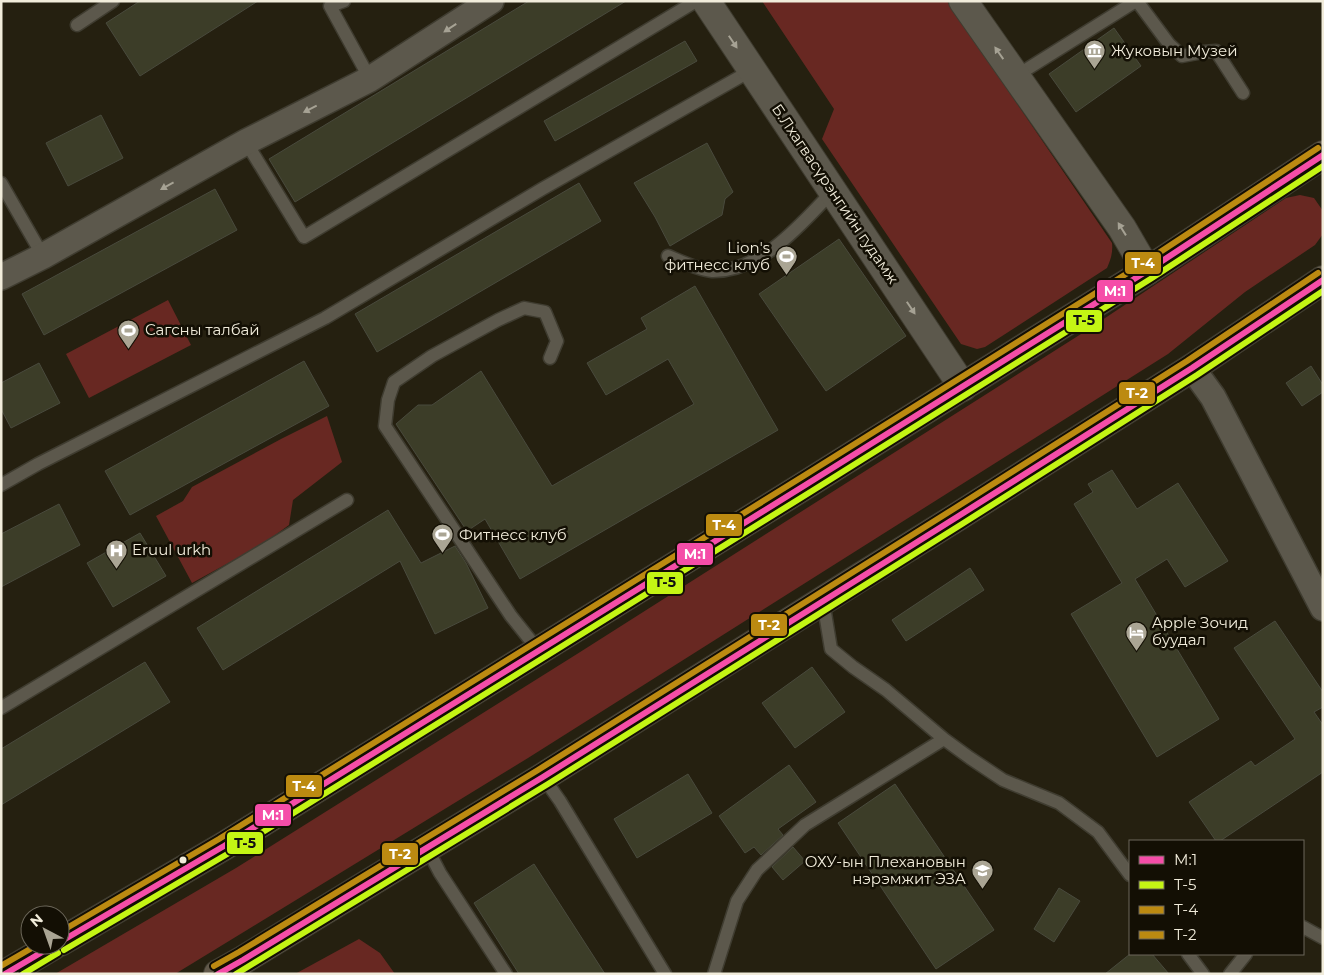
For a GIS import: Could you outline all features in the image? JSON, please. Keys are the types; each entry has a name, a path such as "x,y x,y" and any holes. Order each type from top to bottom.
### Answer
{"highway":[{"path":"70,936 224,846 1319,165"},
{"path":"218,974 543,777 958,518 1192,368 1323,280"},
{"path":"5,974 37,955"}],"street":[{"path":"1,277 43,256 246,142 370,79 491,1"},
{"name":"Б.Лхагвасүрэнгийн гудамж","path":"706,1 963,386"},
{"path":"963,1 1122,228 1147,271"},
{"path":"1192,368 1213,397 1323,608"}],"lane":[{"path":"77,25 113,1"},
{"path":"344,1 329,4 370,79"},
{"path":"246,142 304,237 696,1"},
{"path":"1016,76 1136,1 1168,44 1182,56 1216,51 1243,93"},
{"path":"1,485 38,464 325,318 542,189 752,70"},
{"path":"1,183 43,256"},
{"path":"668,256 710,271 730,269 751,262 769,252 794,232 834,192"},
{"path":"539,651 511,616 385,426 388,400 394,382 432,356 524,308 546,312 556,341 550,358"},
{"path":"1,708 347,500"},
{"path":"823,601 832,649 970,758 1003,780 1060,803 1098,832 1129,874"},
{"path":"714,974 737,900 757,870 805,826 944,739"},
{"path":"543,777 560,801 665,974"},
{"path":"427,848 440,873 506,974"},
{"path":"1304,928 1323,938"},
{"path":"1189,955 1203,974"},
{"path":"1230,974 1245,955"}],"shaded area":[{"path":"762,1 947,1 1112,243 1107,268 985,347 977,349 961,344 822,139 834,109"},
{"path":"1300,195 1314,198 1323,211 1323,234 1315,245 1245,292 1168,354 528,758 175,974 55,974 236,868 1081,334 1286,198"},
{"name":"Сагсны талбай","path":"168,300 191,345 89,398 66,354"},
{"path":"327,416 342,462 293,500 289,525 263,544 192,583 156,516 183,501 192,487"},
{"path":"359,939 380,953 395,974 295,974"}],"building":[{"path":"140,1 258,1 140,76 106,23"},
{"path":"529,1 626,1 295,202 269,159"},
{"name":"Жуковын Музей","path":"1114,28 1141,66 1076,112 1049,74"},
{"path":"685,41 697,61 555,141 544,121"},
{"path":"101,115 123,158 68,186 46,143"},
{"path":"707,143 733,192 725,199 722,215 670,246 634,183"},
{"path":"579,183 601,221 377,352 355,314"},
{"path":"215,189 237,230 44,335 22,294"},
{"path":"839,239 906,336 826,391 759,294"},
{"path":"695,286 778,430 520,579 485,519 467,531 396,424 418,405 432,405 481,371 552,486 694,404 668,359 606,395 587,363 647,329 641,318"},
{"path":"304,361 329,406 130,515 105,471"},
{"path":"39,363 60,403 11,428 1,409 1,383"},
{"path":"1311,366 1323,385 1323,392 1302,406 1286,383"},
{"path":"1112,470 1137,509 1178,483 1228,561 1185,587 1167,559 1135,579 1219,719 1157,757 1071,614 1122,583 1074,504 1093,492 1088,484"},
{"path":"59,504 80,545 1,587 1,534"},
{"path":"388,510 421,563 455,546 466,563 488,608 435,634 400,561 223,670 197,628"},
{"path":"140,533 166,576 113,607 87,563"},
{"path":"970,568 984,590 906,641 892,620"},
{"path":"1275,621 1323,692 1323,707 1314,712 1323,725 1323,772 1221,840 1215,840 1189,802 1251,761 1255,766 1295,739 1234,648"},
{"path":"145,662 170,702 1,805 1,749"},
{"path":"812,667 845,712 795,748 762,703"},
{"path":"789,765 816,802 778,829 783,835 761,855 754,847 745,853 719,816"},
{"path":"688,774 712,813 637,858 614,819"},
{"path":"895,784 994,930 936,969 838,823"},
{"path":"793,847 805,861 783,880 772,867"},
{"path":"534,864 605,974 519,974 474,903"},
{"path":"1059,888 1080,901 1054,942 1034,929"},
{"path":"1129,955 1153,955 1169,974 1105,974"}],"transit line":[{"name":"Т-4","path":"70,926 219,839 802,477 1142,264 1318,148"},
{"name":"М:1","path":"70,936 224,846 807,484 1147,271 1323,155"},
{"name":"Т-5","path":"70,946 229,853 812,491 1152,278 1323,166"},
{"name":"Т-2","path":"214,966 538,770 1187,361 1318,273"},
{"name":"М:1","path":"218,974 543,777 957,517 1192,368 1323,280"},
{"name":"Т-5","path":"236,974 548,784 962,524 1197,375 1323,291"},
{"name":"Т-4","path":"1,966 20,955"},
{"name":"М:1","path":"5,974 37,955"},
{"name":"Т-5","path":"23,974 55,955"}],"place":[{"name":"Жуковын Музей","path":"1095,70"},
{"name":"Lion's фитнесс клуб","path":"786,276"},
{"name":"Сагсны талбай","path":"129,349"},
{"name":"Фитнесс клуб","path":"443,554"},
{"name":"Eruul urkh","path":"116,569"},
{"name":"Apple Зочид буудал","path":"1136,651"},
{"name":"ОХУ-ын Плехановын нэрэмжит ЭЗА","path":"982,890"}]}
